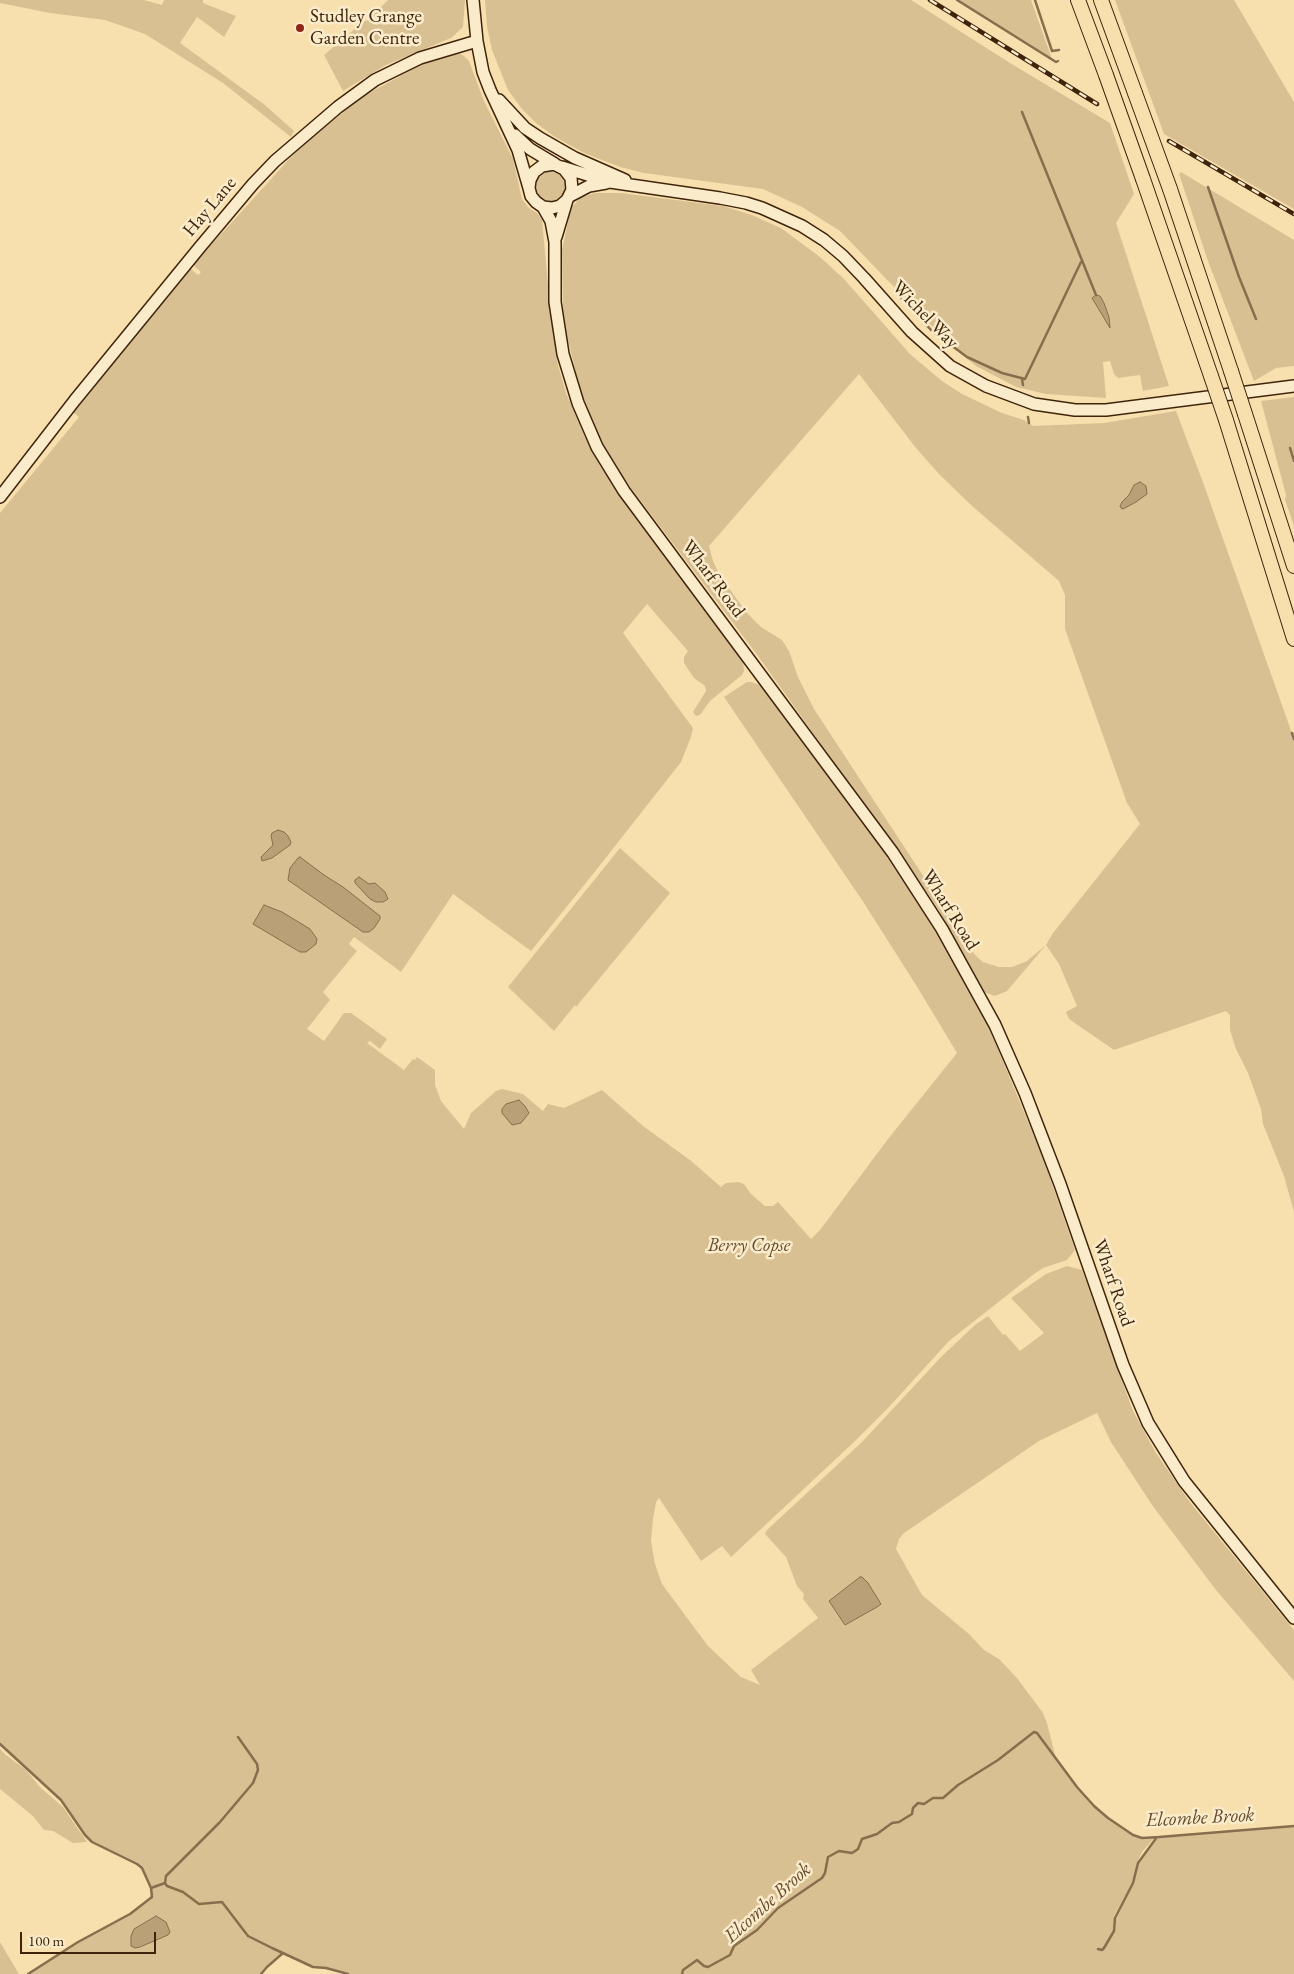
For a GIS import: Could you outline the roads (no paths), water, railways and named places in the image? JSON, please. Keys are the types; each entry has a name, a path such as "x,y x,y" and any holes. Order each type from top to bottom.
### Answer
{"highway":[{"path":"1078,0 1143,179 1226,420 1294,639"},
{"path":"1101,0 1170,189 1294,566"}],"main road":[{"path":"473,0 477,41"},
{"name":"Wharf Road","path":"477,41 483,72 520,155 529,188 534,200 543,207 551,221 555,242 555,302 563,354 578,404 600,453 634,504 888,845 942,929 995,1025 1025,1093 1060,1184 1123,1365 1148,1423 1184,1481 1294,1618"},
{"name":"Hay Lane","path":"0,497 93,377 253,184 275,161 338,107 375,80 420,58 477,41"},
{"path":"490,90 521,124 540,138 575,158 638,186"},
{"name":"Wharf Road","path":"510,131 530,149 559,166 571,178 572,187 555,242"},
{"path":"529,188 531,177 538,168 548,164 559,166"},
{"name":"Wichel Way","path":"559,166 610,182 746,203 802,226 824,240 843,256 912,332 950,366 986,386 1034,404 1074,410 1106,410 1294,386"},
{"name":"Wichel Way","path":"569,198 589,186 610,182"},
{"path":"543,207 558,207 569,198"}],"waterway":[{"path":"957,0 1056,62 1058,61"},
{"path":"1035,0 1052,51 1059,50"},
{"path":"1022,112 1096,295"},
{"path":"1208,187 1239,277 1256,319"},
{"path":"900,297 932,331 967,357 1002,373 1025,379 1081,262"},
{"path":"1022,379 1023,385"},
{"path":"1028,417 1029,423"},
{"path":"1290,448 1294,461"},
{"path":"1292,733 1294,739"},
{"name":"Elcombe Brook","path":"682,1974 683,1970 697,1960 708,1967 730,1955 734,1946 757,1930 778,1908 822,1878 825,1873 828,1857 839,1851 852,1853 858,1849 862,1839 877,1834 892,1823 899,1822 912,1814 913,1808 918,1803 924,1804 933,1798 943,1798 958,1785 998,1760 1034,1732 1037,1733 1077,1787 1094,1806 1133,1835 1142,1838 1294,1826"},
{"path":"238,1737 257,1764 258,1770 253,1783 220,1822 166,1876 165,1883 167,1886 183,1892 199,1904 222,1902 248,1936 272,1948 313,1967 326,1968 348,1974"},
{"path":"0,1744 61,1800 92,1842 137,1864 142,1868 151,1888 165,1883"},
{"path":"1098,1949 1102,1950 1104,1948 1114,1931 1115,1918 1133,1883 1138,1863 1157,1837"},
{"path":"28,1974 78,1942 130,1914 152,1897 151,1888"},
{"path":"261,1974 283,1953"}],"railway":[{"path":"930,0 1097,104"},
{"path":"1169,141 1294,214"}],"place":[{"name":"Studley Grange Garden Centre","path":"300,28"}],"park label":[{"name":"Berry Copse","path":"749,1246"}]}
